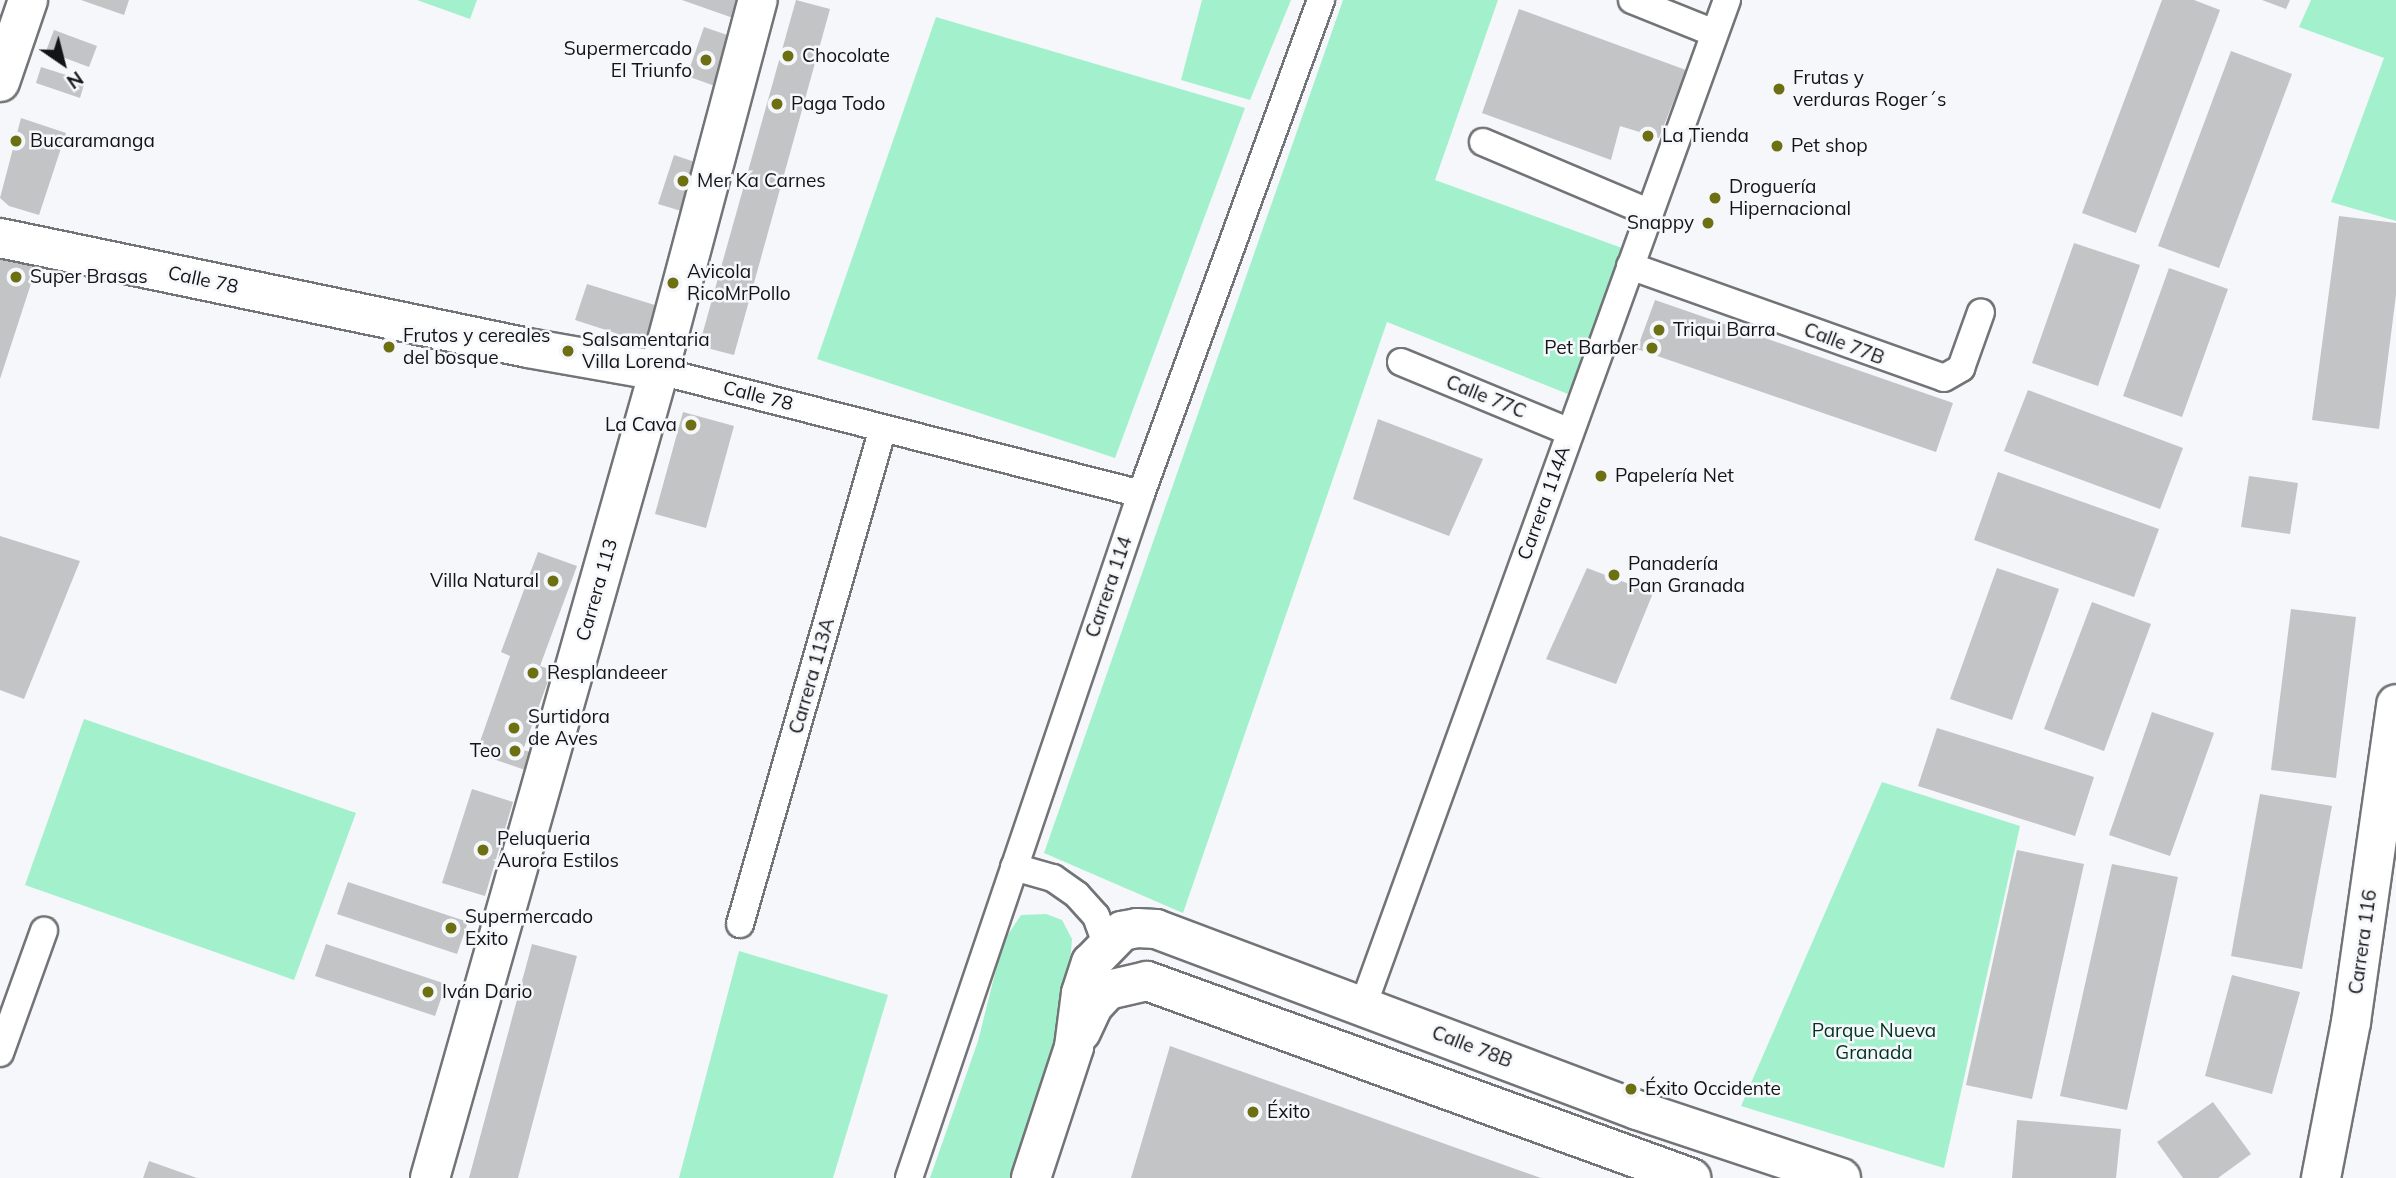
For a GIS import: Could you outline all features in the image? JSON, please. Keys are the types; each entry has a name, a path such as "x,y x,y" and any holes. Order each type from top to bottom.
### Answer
{"street":[{"path":"0,82 28,0"},
{"name":"Carrera 113","path":"430,1178 659,371 758,0"},
{"name":"Carrera 114","path":"909,1178 1141,494 1321,0"},
{"path":"1632,0 1714,33"},
{"name":"Carrera 114A","path":"1363,1006 1727,0"},
{"path":"1483,142 1650,213"},
{"name":"Calle 78","path":"0,238 528,348 659,371 1141,494"},
{"name":"Calle 77B","path":"1630,266 1944,378 1961,368 1982,312"},
{"name":"Calle 77C","path":"1401,362 1570,432"},
{"name":"Carrera 113A","path":"740,924 883,428"},
{"name":"Carrera 116","path":"2321,1178 2351,1023 2396,704"},
{"path":"1014,867 1053,878 1077,895 1096,916 1106,943 1091,962 1081,993 1074,1047"},
{"name":"Calle 78B","path":"1106,943 1122,931 1156,929 1637,1110 1842,1178"},
{"path":"0,1054 44,931"},
{"path":"1031,1178 1074,1047 1093,1006 1108,990 1147,981 1691,1178"}],"green space":[{"path":"417,0 477,0 470,19"},
{"path":"1202,0 1291,0 1250,100 1181,80"},
{"path":"1343,0 1498,0 1435,180 1622,248 1568,394 1387,322 1183,913 1044,853"},
{"path":"2311,0 2396,0 2396,221 2331,202 2384,58 2299,27"},
{"path":"936,17 1245,108 1115,458 817,359"},
{"path":"84,719 356,813 294,980 25,885"},
{"name":"Parque Nueva Granada","path":"1882,782 2020,826 1944,1168 1741,1106"},
{"path":"1046,914 1062,920 1072,939 1070,965 1053,1052 1011,1178 930,1178 978,1041 1003,942 1021,915"},
{"path":"739,951 888,995 833,1178 679,1178"}],"building":[{"path":"81,0 129,0 124,15"},
{"path":"682,0 739,0 733,18"},
{"path":"796,0 830,9 734,355 699,346"},
{"path":"2162,0 2194,0 2220,10 2136,233 2082,213"},
{"path":"2262,0 2290,0 2286,9"},
{"path":"1519,9 1686,70 1659,138 1620,126 1611,160 1482,113"},
{"path":"704,27 733,37 715,86 687,76"},
{"path":"54,30 97,46 89,67 46,51"},
{"path":"2231,51 2292,74 2219,268 2158,246"},
{"path":"41,67 85,81 80,98 36,83"},
{"path":"21,118 66,133 39,215 9,206 0,198"},
{"path":"674,155 704,165 688,213 658,204"},
{"path":"2339,216 2396,223 2396,295 2379,429 2312,420"},
{"path":"2074,243 2140,265 2098,386 2032,363"},
{"name":"Super Brasas","path":"0,245 40,256 0,379"},
{"path":"2169,268 2228,289 2182,417 2123,396"},
{"path":"587,284 658,306 646,343 575,320"},
{"path":"1655,300 1953,403 1936,452 1637,349"},
{"path":"2028,390 2183,448 2160,509 2004,451"},
{"path":"683,412 734,426 706,528 655,514"},
{"path":"1378,419 1483,459 1449,536 1353,499"},
{"path":"1998,472 2159,529 2134,597 1974,540"},
{"path":"2249,476 2298,483 2290,534 2241,527"},
{"path":"0,536 80,561 24,699 0,690"},
{"path":"538,552 577,566 540,666 552,670 523,750 531,752 525,770 476,753 510,656 501,652"},
{"path":"1587,568 1653,593 1616,684 1546,659"},
{"path":"1997,568 2059,589 2012,720 1950,699"},
{"path":"2092,602 2151,624 2104,751 2044,729"},
{"path":"2291,609 2356,617 2336,778 2271,770"},
{"path":"2152,712 2214,733 2170,856 2109,835"},
{"path":"1937,728 2094,777 2075,836 1918,786"},
{"path":"472,789 513,802 485,896 442,883"},
{"path":"2260,794 2332,806 2302,969 2231,956"},
{"path":"2017,850 2084,864 2032,1099 1966,1085"},
{"path":"2112,864 2178,877 2127,1110 2060,1096"},
{"path":"348,882 468,922 457,954 337,914"},
{"path":"326,944 446,984 435,1016 315,976"},
{"path":"532,944 577,956 518,1178 469,1178"},
{"path":"2232,975 2300,992 2272,1094 2205,1076"},
{"name":"Éxito","path":"1170,1046 1541,1178 1131,1178"},
{"path":"2213,1102 2251,1154 2218,1178 2183,1178 2157,1142"},
{"path":"2017,1120 2121,1129 2116,1178 2012,1178"},
{"path":"149,1161 197,1178 143,1178"}],"place":[{"name":"Chocolate","path":"788,56"},
{"name":"Supermercado El Triunfo","path":"706,60"},
{"name":"Frutas y verduras Roger´s","path":"1779,89"},
{"name":"Paga Todo","path":"777,104"},
{"name":"La Tienda","path":"1648,136"},
{"name":"Bucaramanga","path":"16,141"},
{"name":"Pet shop","path":"1777,146"},
{"name":"Mer Ka Carnes","path":"683,181"},
{"name":"Droguería Hipernacional","path":"1715,198"},
{"name":"Snappy","path":"1708,223"},
{"name":"Super Brasas","path":"16,277"},
{"name":"Avicola RicoMrPollo","path":"673,283"},
{"name":"Triqui Barra","path":"1659,330"},
{"name":"Frutos y cereales del bosque","path":"389,347"},
{"name":"Pet Barber","path":"1652,348"},
{"name":"Salsamentaria Villa Lorena","path":"568,351"},
{"name":"La Cava","path":"691,425"},
{"name":"Papelería Net","path":"1601,476"},
{"name":"Panadería Pan Granada","path":"1614,575"},
{"name":"Villa Natural","path":"553,581"},
{"name":"Resplandeeer","path":"533,673"},
{"name":"Surtidora de Aves","path":"514,728"},
{"name":"Teo","path":"515,751"},
{"name":"Peluqueria Aurora Estilos","path":"483,850"},
{"name":"Supermercado Exito","path":"451,928"},
{"name":"Iván Dario","path":"428,992"},
{"name":"Éxito Occidente","path":"1631,1089"},
{"name":"Éxito","path":"1253,1112"}]}
